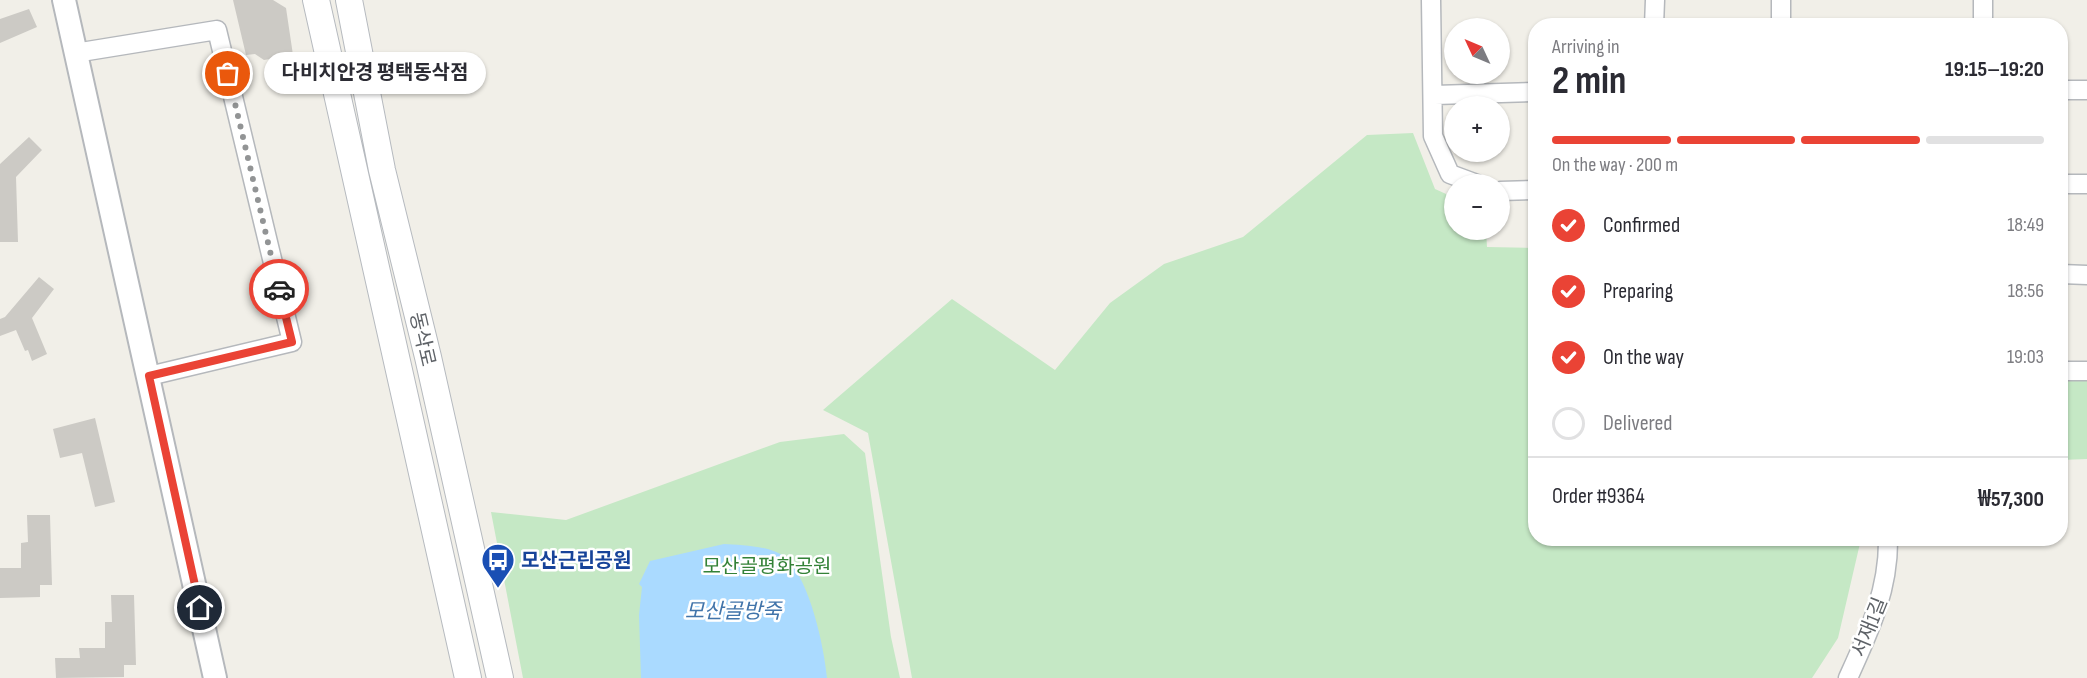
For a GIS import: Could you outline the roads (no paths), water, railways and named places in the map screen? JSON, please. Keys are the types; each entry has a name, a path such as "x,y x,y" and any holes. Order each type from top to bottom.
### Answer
{"main road":[{"name":"동삭로","path":"316,0 468,678"},
{"name":"동삭로","path":"349,0 382,170 428,357 500,678"}],"street":[{"path":"64,0 215,678"},
{"path":"1431,0 1435,95 1433,136 1450,174"},
{"path":"1654,18 1655,0"},
{"path":"1781,0 1781,18"},
{"path":"1983,0 1983,18"},
{"path":"75,53 217,30 292,342 149,376"},
{"path":"2068,90 2087,90"},
{"path":"1435,95 1528,92"},
{"path":"2068,184 2087,184"},
{"path":"1510,191 1528,190"},
{"path":"2068,274 2087,275"},
{"path":"2068,371 2087,371"},
{"name":"서재1길","path":"1849,678 1880,607 1887,566 1888,546"}],"water":[{"name":"모산골방죽","path":"724,544 774,551 787,559 795,569 803,583 814,615 823,649 827,678 641,678 639,615 642,587 639,584 650,561"}],"place":[{"name":"다비치안경 평택동삭점","path":"228,74"},
{"name":"모산근린공원","path":"498,589"}],"park label":[{"name":"모산골평화공원","path":"767,566"}]}
